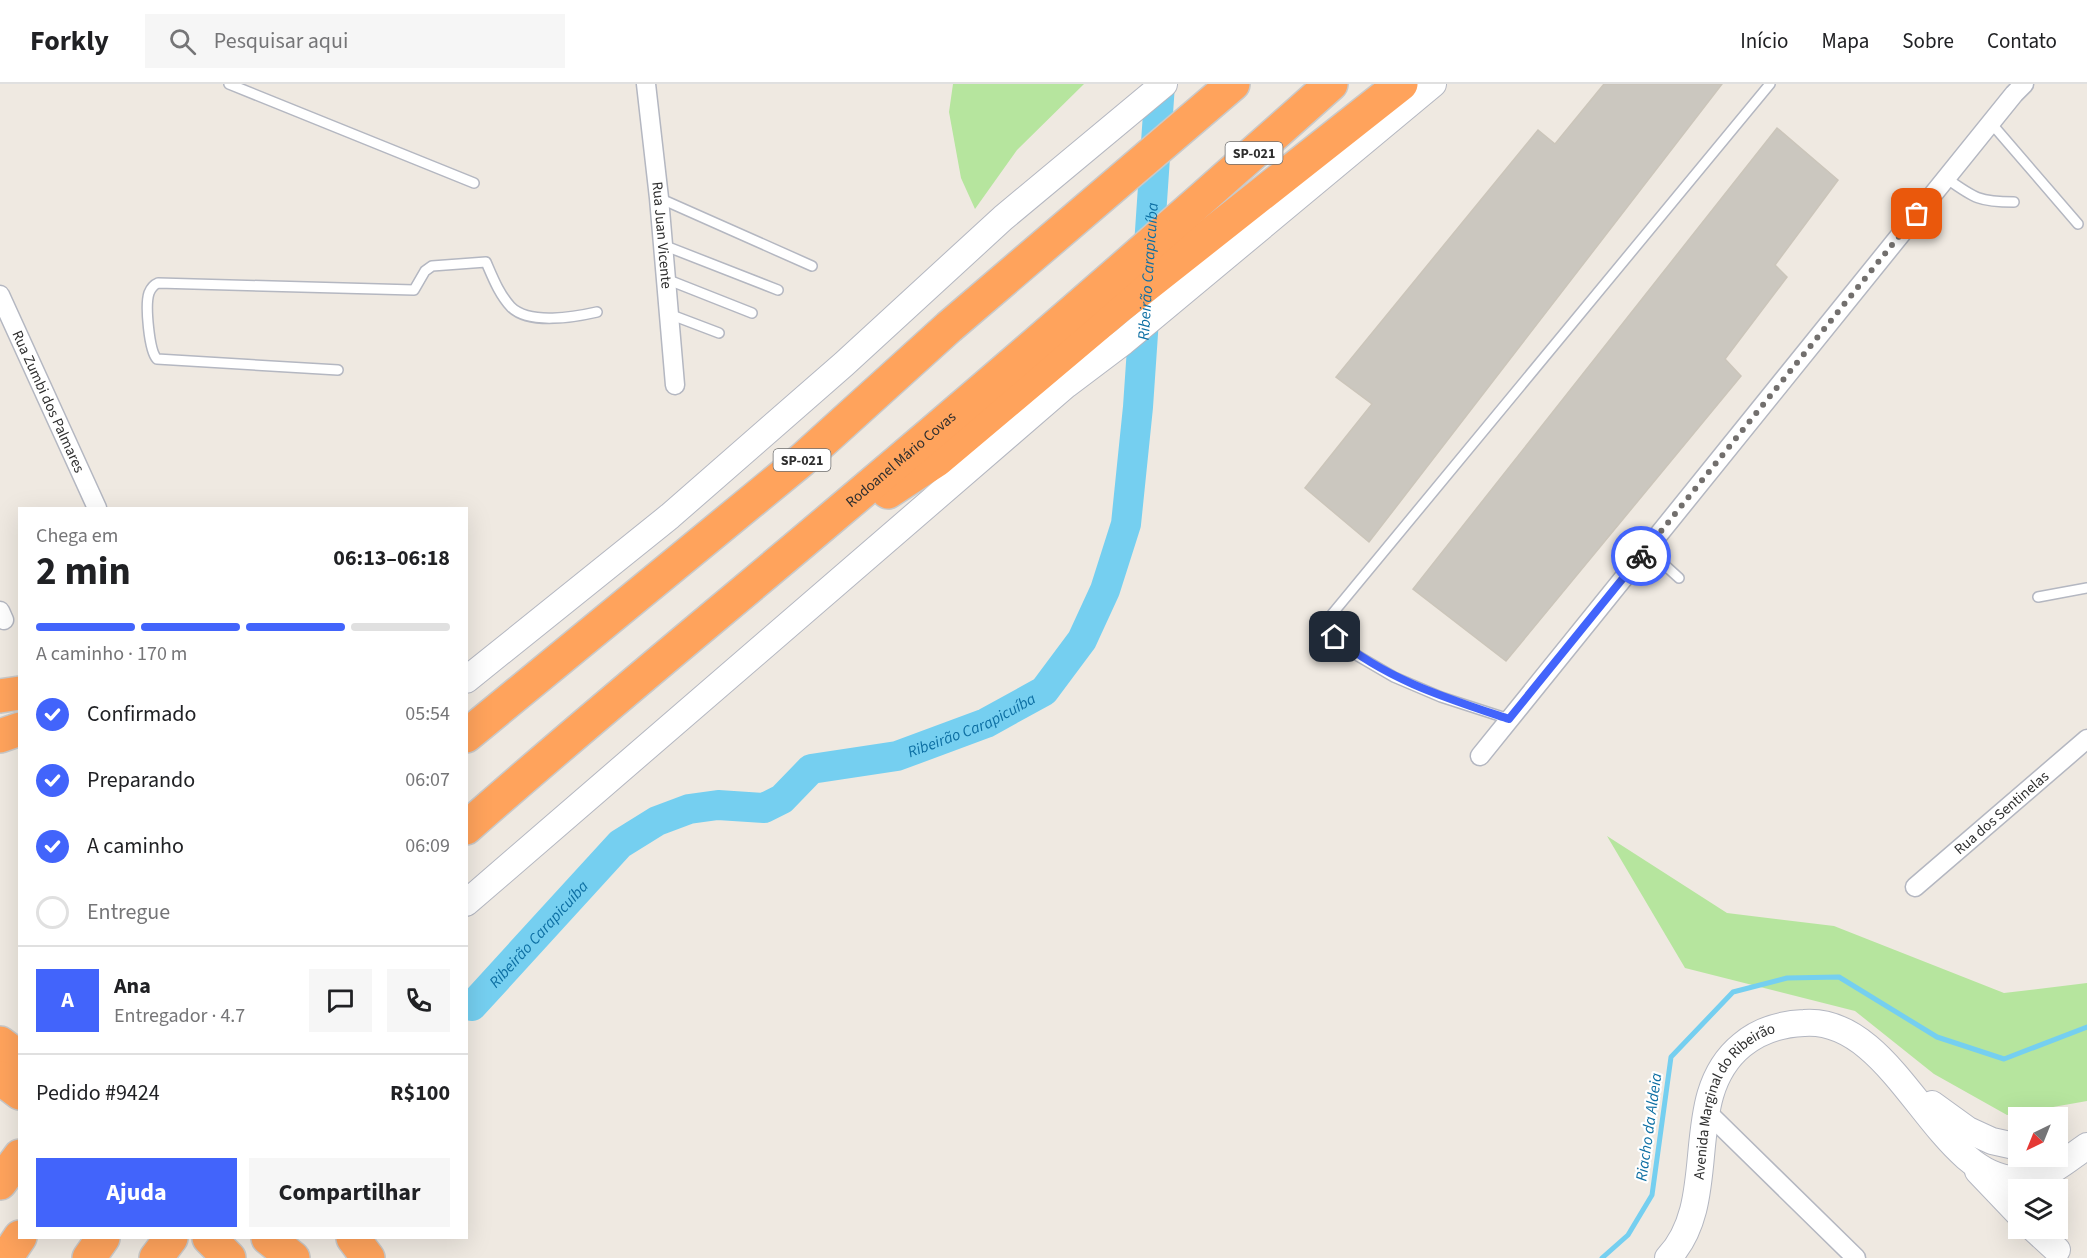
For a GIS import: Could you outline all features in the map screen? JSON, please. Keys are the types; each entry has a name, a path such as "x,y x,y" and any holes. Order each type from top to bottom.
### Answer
{"highway":[{"name":"SP-021","path":"468,734 802,460 950,327 1233,84"},
{"name":"Rodoanel Mário Covas","path":"468,826 1178,222 1331,84"},
{"path":"844,508 886,492 937,460 1121,305 1401,84"},
{"path":"0,696 18,693"},
{"path":"0,736 18,730"},
{"path":"0,1043 18,1056"},
{"path":"0,1183 18,1159"},
{"path":"6,1258 19,1239"},
{"path":"89,1258 102,1239"},
{"path":"156,1258 170,1239"},
{"path":"354,1239 368,1258"}],"main road":[{"path":"468,678 670,516 844,364 1003,218 1164,84"},
{"path":"468,901 1066,385 1123,342 1433,84"},
{"name":"Avenida Marginal do Ribeirão","path":"1668,1257 1688,1227 1698,1184 1706,1111 1717,1074 1729,1056 1753,1036 1773,1027 1806,1022 1831,1026 1858,1040 1881,1059 1970,1162 2003,1178 2032,1175 2059,1166 2087,1146"},
{"name":"Avenida Marginal do Ribeirão","path":"1904,1085 1968,1130 1992,1141 2008,1145"},
{"path":"2068,1143 2087,1140"},
{"path":"1970,1162 2008,1202"},
{"path":"2048,1239 2061,1249"}],"street":[{"name":"Rua Juan Vicente","path":"646,84 659,198 675,385"},
{"path":"1480,756 2024,84"},
{"name":"Rua Zumbi dos Palmares","path":"0,295 97,507"},
{"name":"Rua dos Sentinelas","path":"1915,887 2087,739"},
{"path":"1706,1111 1856,1258"},
{"path":"2003,1178 2008,1185"}],"lane":[{"path":"229,84 474,183"},
{"path":"1509,719 1442,697 1394,676 1358,656 1335,637 1328,619 1770,84"},
{"path":"1991,123 2078,224"},
{"path":"1946,178 1982,201 2014,202"},
{"path":"659,198 812,266"},
{"path":"663,244 778,290"},
{"path":"338,370 157,360 153,354 149,322 148,296 150,290 158,283 414,290 425,271 432,266 486,262 496,285 512,309 528,316 560,318 597,312"},
{"path":"666,279 752,313"},
{"path":"669,314 719,333"},
{"path":"1647,549 1679,578"},
{"path":"2038,597 2087,588"}],"green space":[{"path":"953,84 1084,84 1017,150 975,209 961,178 949,112"},
{"path":"1607,836 1727,913 1834,926 2004,993 2087,983 2087,1101 2053,1107 2008,1107 2007,1115 1934,1074 1855,1011 1685,968"}],"building":[{"path":"1604,84 1722,84 1369,542 1305,488 1372,404 1336,377 1538,130 1555,144"},
{"path":"1777,128 1838,180 1775,265 1787,277 1725,359 1741,376 1506,661 1413,589"}],"waterway":[{"name":"Ribeirão Carapicuíba","path":"472,1006 620,844 657,821 689,809 718,805 764,808 782,799 811,769 897,756 986,723 1044,691 1082,640 1105,590 1126,524 1138,407 1160,84"},
{"name":"Riacho da Aldeia","path":"1602,1258 1628,1235 1652,1195 1671,1057 1733,992 1787,978 1839,977 1937,1037 2004,1059 2087,1027"}],"way so far":[{"path":"1641,556 1917,214"}],"route":[{"path":"1335,637 1358,656 1394,676 1442,697 1509,719 1641,556"}]}
